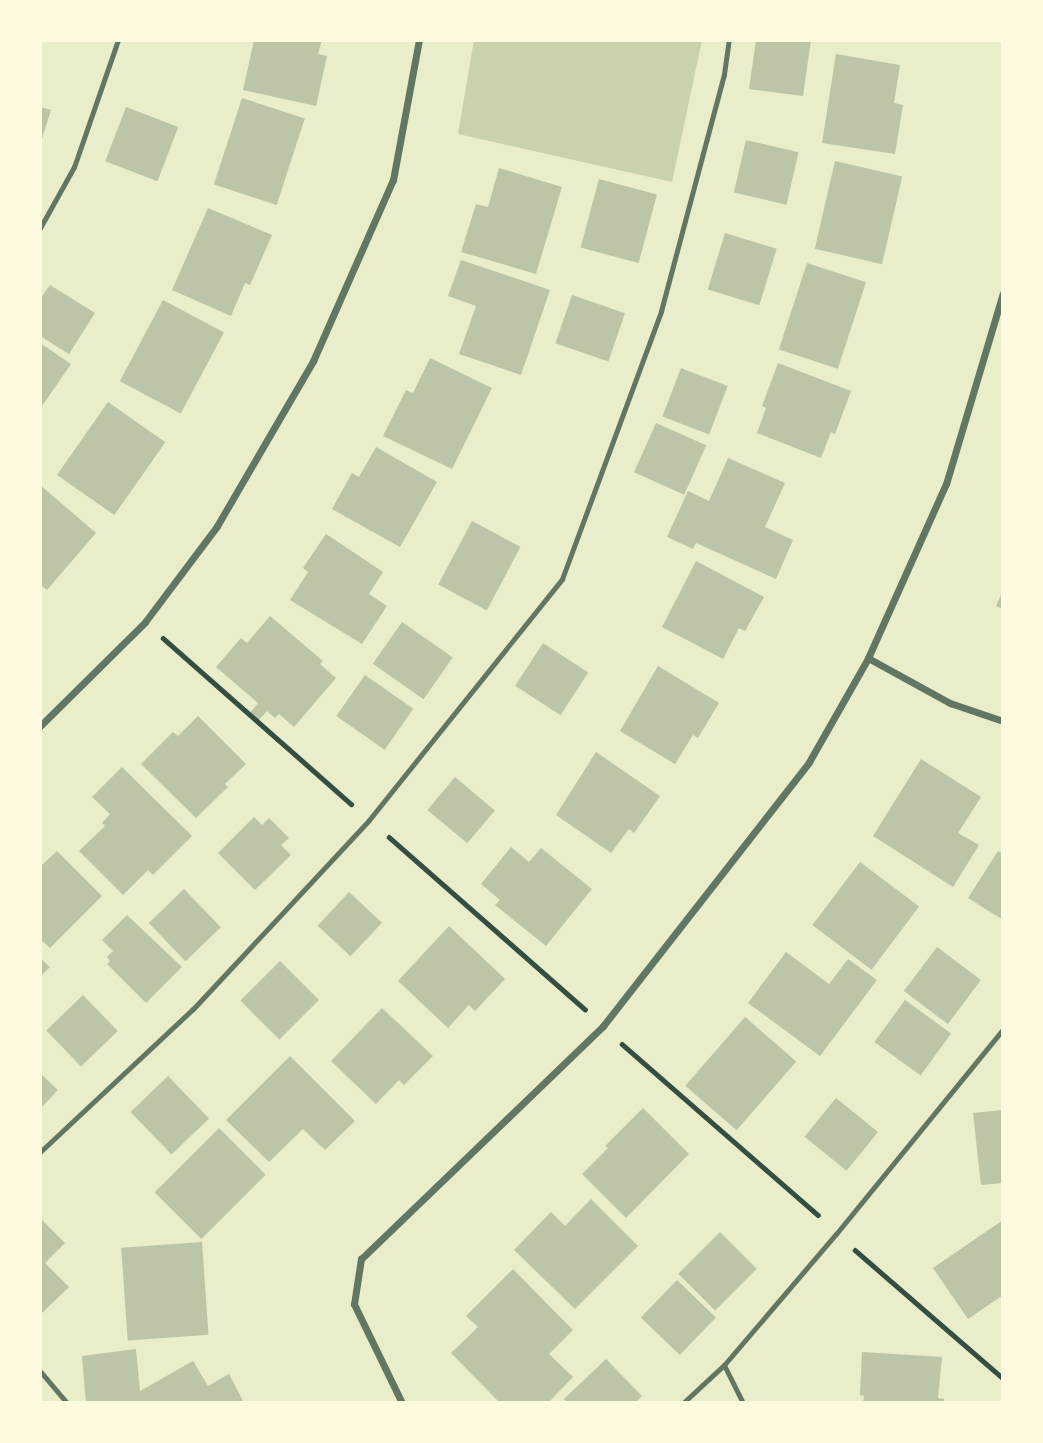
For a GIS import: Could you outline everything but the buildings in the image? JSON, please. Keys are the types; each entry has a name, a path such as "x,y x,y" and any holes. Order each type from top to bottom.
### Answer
{"street":[{"path":"40,726 145,622 217,526 313,361 393,180 419,40"},
{"path":"402,1403 354,1304 361,1259 603,1026 808,762 868,658 946,484 1003,293"},
{"path":"868,658 950,703 1003,721"}],"lane":[{"path":"40,228 74,167 118,40"},
{"path":"40,1152 193,1009 369,820 562,579 661,311 724,74 729,40"},
{"path":"683,1403 724,1365 836,1234 1003,1029"},
{"path":"724,1365 743,1403"},
{"path":"40,1371 67,1403"}],"path":[{"path":"145,622 836,1234 1003,1378"}],"green space":[{"path":"474,40 702,40 672,182 458,134"}]}
